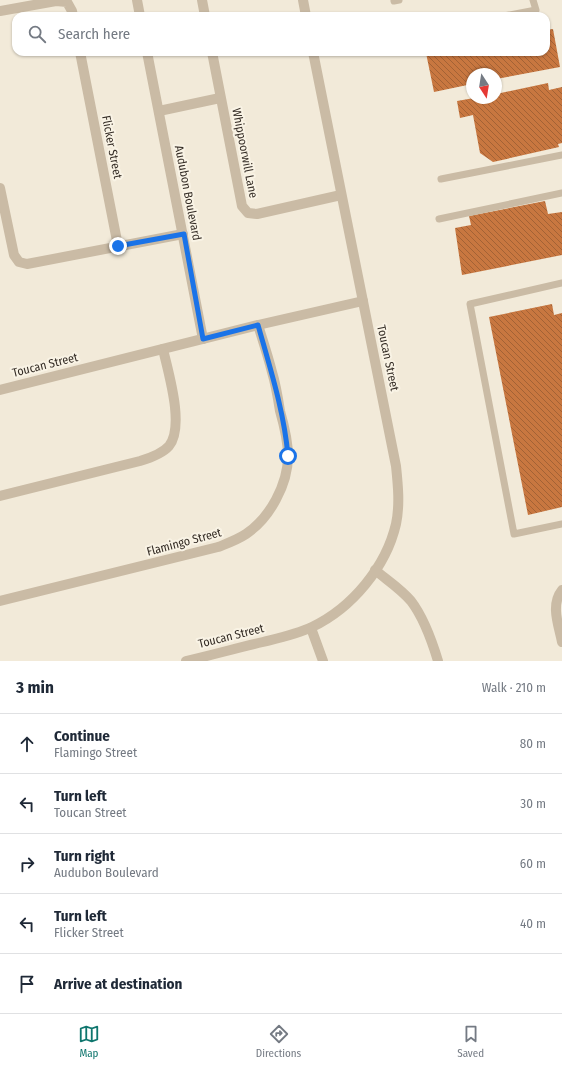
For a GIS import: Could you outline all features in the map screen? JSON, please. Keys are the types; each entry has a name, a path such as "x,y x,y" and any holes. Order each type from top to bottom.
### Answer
{"street":[{"path":"137,0 139,12"},
{"path":"202,0 204,12"},
{"path":"303,0 305,12"},
{"path":"0,11 56,1 67,2 72,12"},
{"name":"Flicker Street","path":"81,56 118,246"},
{"name":"Audubon Boulevard","path":"148,56 184,234 203,339"},
{"name":"Whippoorwill Lane","path":"213,56 242,206 248,213 257,214 341,195"},
{"path":"314,56 362,301"},
{"name":"Whippoorwill Lane","path":"159,111 220,98"},
{"path":"0,188 14,255 19,262 27,264 184,234"},
{"name":"Toucan Street","path":"0,390 258,325 362,301 396,466 399,497 396,523 385,555 367,582 350,602 311,628 290,635 186,661"},
{"name":"Flamingo Street","path":"0,601 218,547 237,540 257,525 268,511 283,483 288,456 284,428 272,372 258,325"},
{"path":"0,496 140,461 161,452 169,446 174,438 176,416 172,388 163,349"},
{"path":"375,570 399,589 411,601 428,631 438,661"},
{"path":"562,590 557,597 555,604 562,642"},
{"path":"311,628 323,661"}],"lane":[{"path":"525,12 536,10 533,0"},
{"path":"441,179 562,155"},
{"path":"439,219 562,193"},
{"path":"562,283 470,304 514,534 562,524"}],"building":[{"path":"550,29 553,29 560,67 502,78 502,68 466,68 466,85 434,92 427,56 550,56"},
{"path":"548,83 549,90 562,87 562,143 558,144 559,147 493,162 480,153 473,115 460,118 457,101 466,99 466,104 502,104 502,93"},
{"path":"545,201 548,214 562,212 562,255 462,275 455,228 471,225 469,216"},
{"path":"552,304 554,315 562,313 562,507 528,515 489,317"}],"route":[{"path":"118,246 184,234 203,339 258,325 272,372 287,442 288,456"}]}
